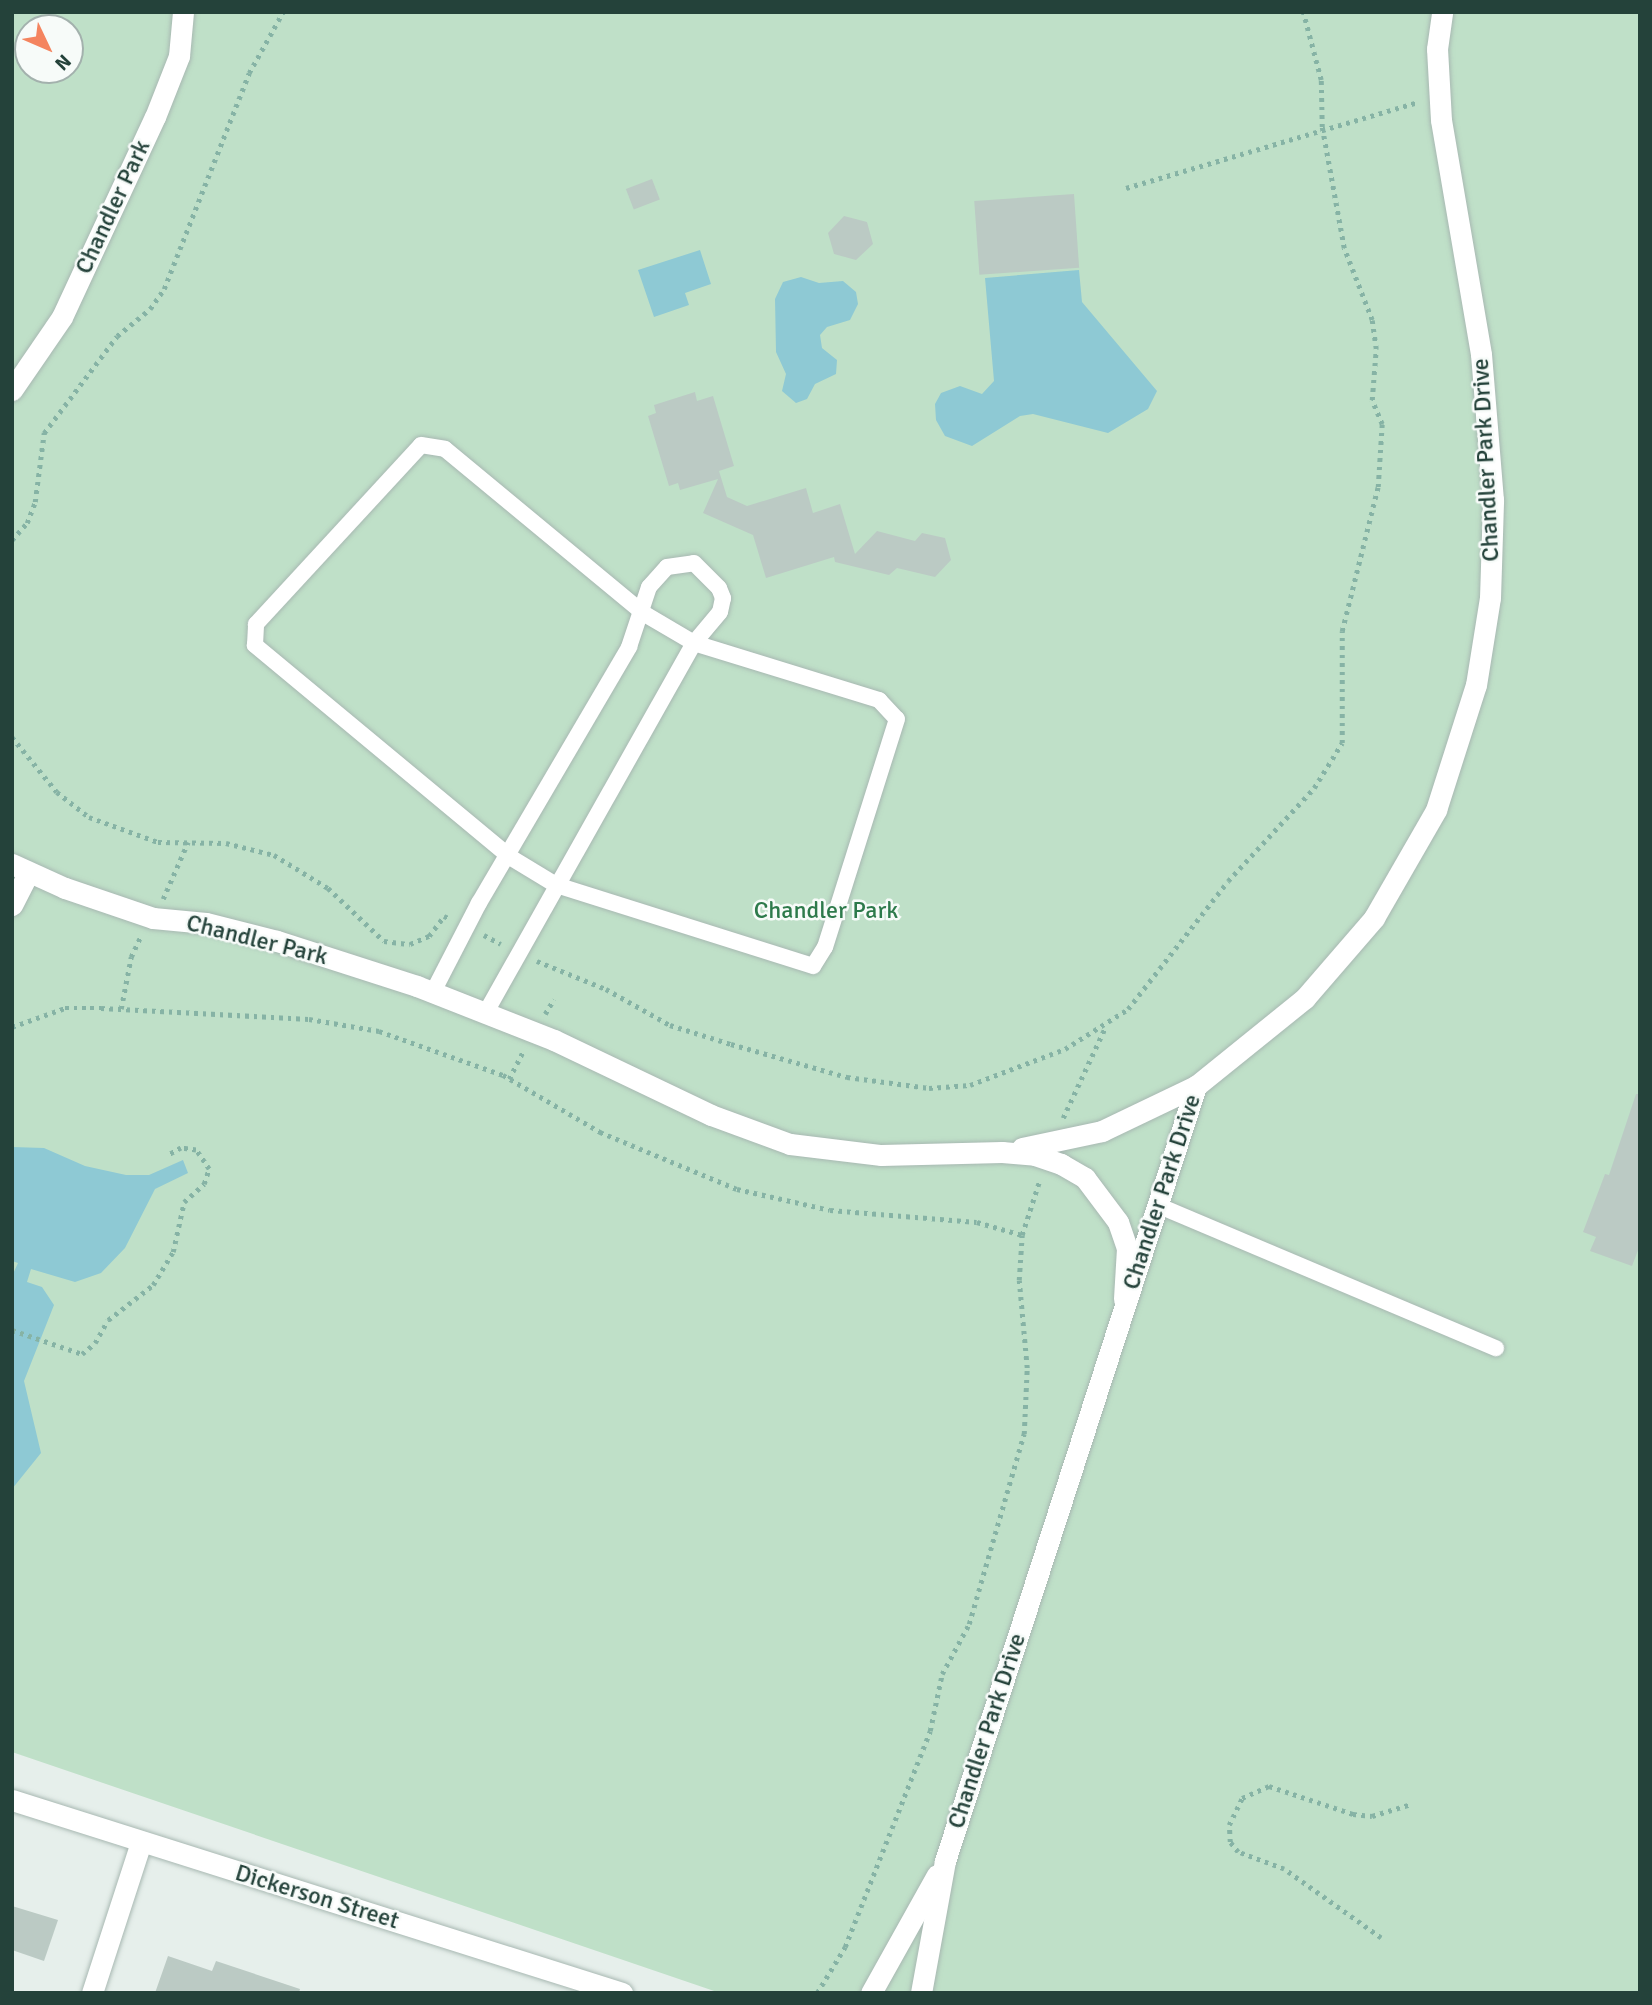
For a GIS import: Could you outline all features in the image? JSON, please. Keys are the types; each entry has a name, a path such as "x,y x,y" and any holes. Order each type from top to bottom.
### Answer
{"street":[{"name":"Chandler Park","path":"12,390 62,317 155,117 176,67 183,12"},
{"name":"Chandler Park Drive","path":"921,1993 945,1861 1196,1086 1305,998 1374,918 1436,810 1476,685 1493,555 1490,438 1440,95 1437,49 1442,12"},
{"name":"Chandler Park","path":"12,905 20,869 153,918 206,923 277,941 486,1012 711,1115 790,1144 881,1155 1051,1151 1145,1114 1196,1086"},
{"name":"Chandler Park","path":"1051,1151 1085,1178 1118,1222 1127,1248 1124,1309"},
{"name":"Dickerson Street","path":"12,1800 622,1993"},
{"path":"92,1993 141,1842"},
{"name":"Chandler Park Drive","path":"871,1993 945,1861"}],"lane":[{"path":"421,446 445,449 643,613 694,643 879,700 897,719 825,947 813,967 556,885 510,858 255,645 257,624 421,446"},
{"path":"433,992 629,646 643,613 649,587 667,567 694,563 708,573 723,598 720,612 694,643 517,952 486,1012"},
{"path":"1157,1205 1496,1348"}],"path":[{"path":"12,540 27,523 35,502 44,433 117,336 150,309 164,289 249,73 283,12"},
{"path":"12,737 57,792 89,817 125,833 158,842 226,843 274,855 328,888 384,941 410,944 438,929 444,916 517,952 606,989 670,1025 847,1077 904,1085 970,1085 1030,1066 1105,1027 1147,988 1228,881 1314,788 1342,743 1342,631 1378,487 1382,424 1372,400 1372,320 1344,248 1322,127 1321,80 1303,12"},
{"path":"1126,188 1322,127 1440,95"},
{"path":"12,1027 65,1008 101,1008 309,1019 379,1031 503,1075 600,1132 737,1189 830,1210 976,1222 1022,1235"},
{"path":"817,1993 845,1947 930,1731 942,1674 970,1625 1024,1434 1022,1235 1069,1101 1105,1027"},
{"path":"12,1330 71,1352 89,1351 108,1320 153,1285 165,1268 184,1202 204,1184 209,1169 196,1150 181,1148 170,1154"},
{"path":"1381,1938 1284,1869 1238,1852 1230,1842 1228,1825 1242,1798 1269,1786 1353,1814 1372,1815 1408,1805"}],"green space":[{"name":"Chandler Park","path":"12,12 1640,12 1640,1993 720,1993 12,1752"}],"water":[{"path":"700,250 711,284 685,293 689,305 654,317 638,270"},
{"path":"1079,270 1082,302 1157,391 1148,409 1108,433 1033,414 1020,416 972,446 945,436 936,420 935,404 941,393 960,386 982,394 994,381 985,278"},
{"path":"801,277 819,283 843,281 856,292 858,304 850,320 827,327 820,335 822,348 837,360 836,374 815,384 807,399 796,403 782,391 786,374 776,352 775,299 783,282"},
{"path":"12,1147 44,1148 85,1166 126,1175 149,1175 183,1160 188,1173 155,1189 125,1248 101,1273 75,1282 31,1269 27,1282 42,1287 54,1305 24,1381 41,1453 12,1489 12,1276 18,1263 12,1261"}],"building":[{"path":"652,179 660,200 634,210 626,189"},
{"path":"1074,194 1079,268 979,275 974,201"},
{"path":"844,216 867,222 873,244 856,260 834,254 828,233"},
{"path":"695,392 697,401 713,396 734,466 719,471 727,497 747,506 806,488 813,513 840,504 855,554 877,531 915,541 922,533 945,538 951,560 935,577 897,568 889,575 835,562 834,557 766,578 753,535 703,513 718,479 680,490 678,483 669,486 648,416 656,413 654,405"},
{"path":"1636,1094 1640,1094 1640,1245 1632,1266 1590,1251 1596,1237 1583,1232 1605,1174 1609,1175"},
{"path":"12,1906 58,1920 44,1961 12,1950"},
{"path":"168,1956 212,1971 216,1961 300,1989 299,1993 155,1993"}]}
